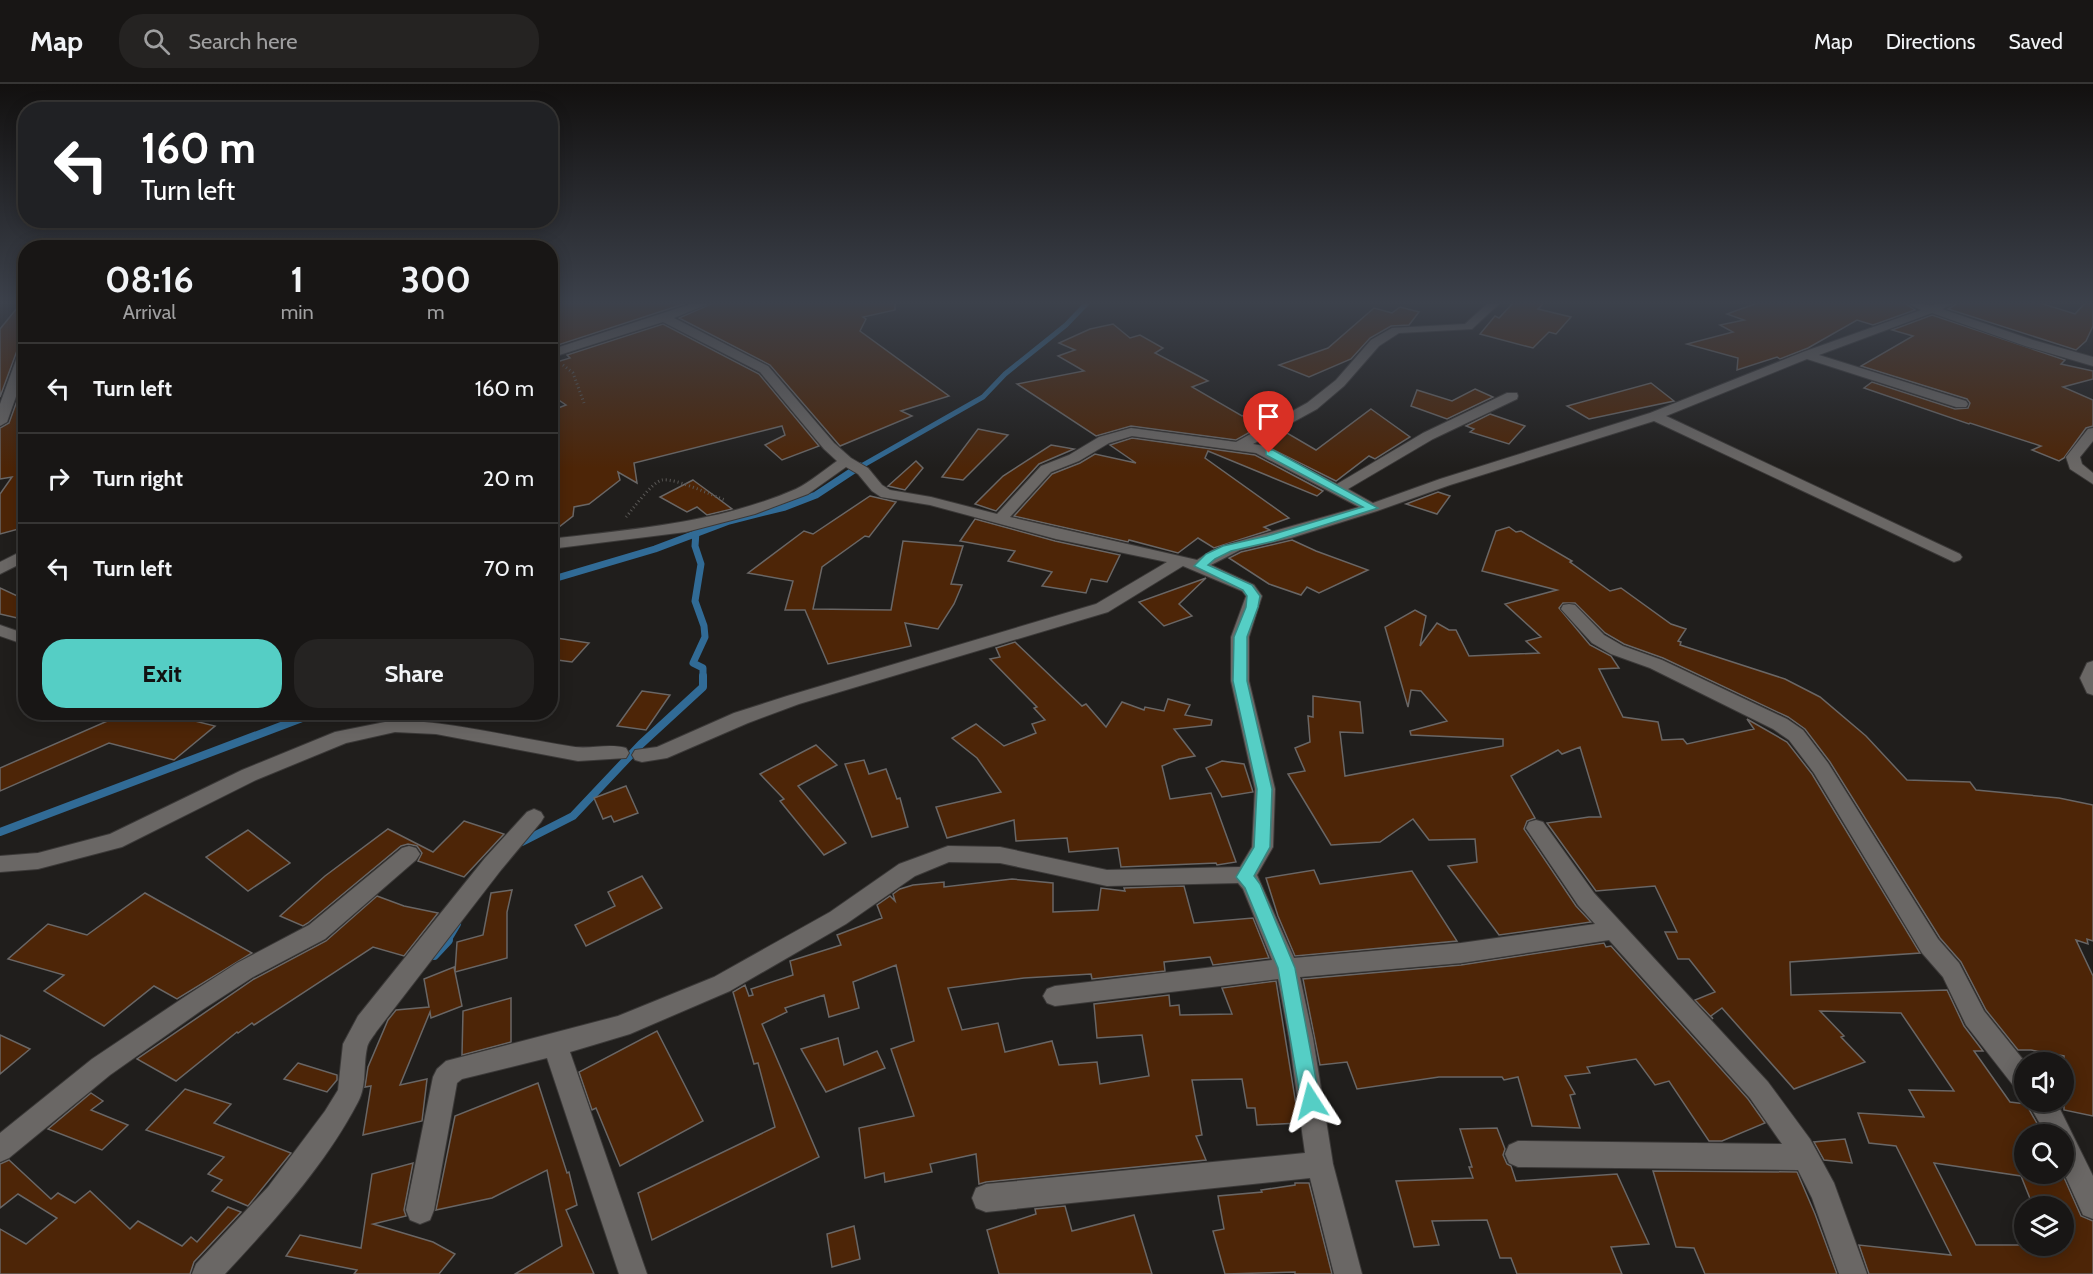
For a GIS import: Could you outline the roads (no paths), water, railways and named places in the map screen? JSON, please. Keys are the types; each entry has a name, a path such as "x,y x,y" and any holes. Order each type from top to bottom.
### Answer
{"street":[{"path":"742,358 764,369 829,446 886,494 1001,518 1056,534 1144,551 1200,566 1248,588 1254,596 1240,637 1240,681 1265,789 1262,847 1245,877"},
{"path":"1239,446 1312,406 1340,383 1362,358"},
{"path":"1200,566 1210,557 1227,548 1270,539 1372,508 1445,482 1655,416 1801,358"},
{"path":"1815,358 1961,404"},
{"path":"0,422 18,371"},
{"path":"1338,489 1428,436 1512,396"},
{"path":"1655,416 1954,557"},
{"path":"1001,518 1040,473 1074,458 1104,440 1142,431 1269,453 1372,508"},
{"path":"2093,432 2073,457 2075,466 2093,480"},
{"path":"558,543 686,527 750,511 803,491 854,466"},
{"path":"0,568 18,558"},
{"path":"642,755 660,753 744,716 793,700 1102,608 1180,561"},
{"path":"1569,609 1598,639 1617,650 1656,664 1780,724 1796,735 1821,768 1930,945 1951,970 1975,1018 2014,1067"},
{"path":"0,630 18,637"},
{"path":"2093,668 2089,678 2093,689"},
{"path":"0,864 38,861 116,841 249,775 321,745 342,737 395,726 436,728 578,754 619,753"},
{"path":"206,1274 278,1197 334,1120 350,1093 355,1044 367,1024 420,960 493,864 534,817"},
{"path":"1536,828 1586,899 1759,1090 1806,1157 1824,1193 1853,1274"},
{"path":"0,1149 101,1067 194,1003 245,970 317,932 409,854"},
{"path":"420,1210 446,1077 455,1069 555,1045 621,1026 722,984 838,918 907,870 948,854 1000,855 1107,878 1234,874 1245,877 1252,884 1287,968 1301,1038 1320,1164 1348,1274"},
{"path":"1055,996 1287,968 1461,953 1613,930"},
{"path":"555,1045 633,1274"},
{"path":"1518,1154 1806,1157"},
{"path":"986,1198 1320,1164"},
{"path":"2074,1166 2093,1205"}],"waterway":[{"path":"858,468 983,397 1005,374 1025,358"},
{"path":"696,534 729,521 785,507 816,495 860,466"},
{"path":"522,842 573,816 641,744 703,687 703,668 693,663 705,637 704,626 695,601 701,564 695,546 696,534"},
{"path":"558,578 655,549 696,534"},
{"path":"0,832 297,720"},
{"path":"447,941 457,924"},
{"path":"434,955 448,940"}]}
